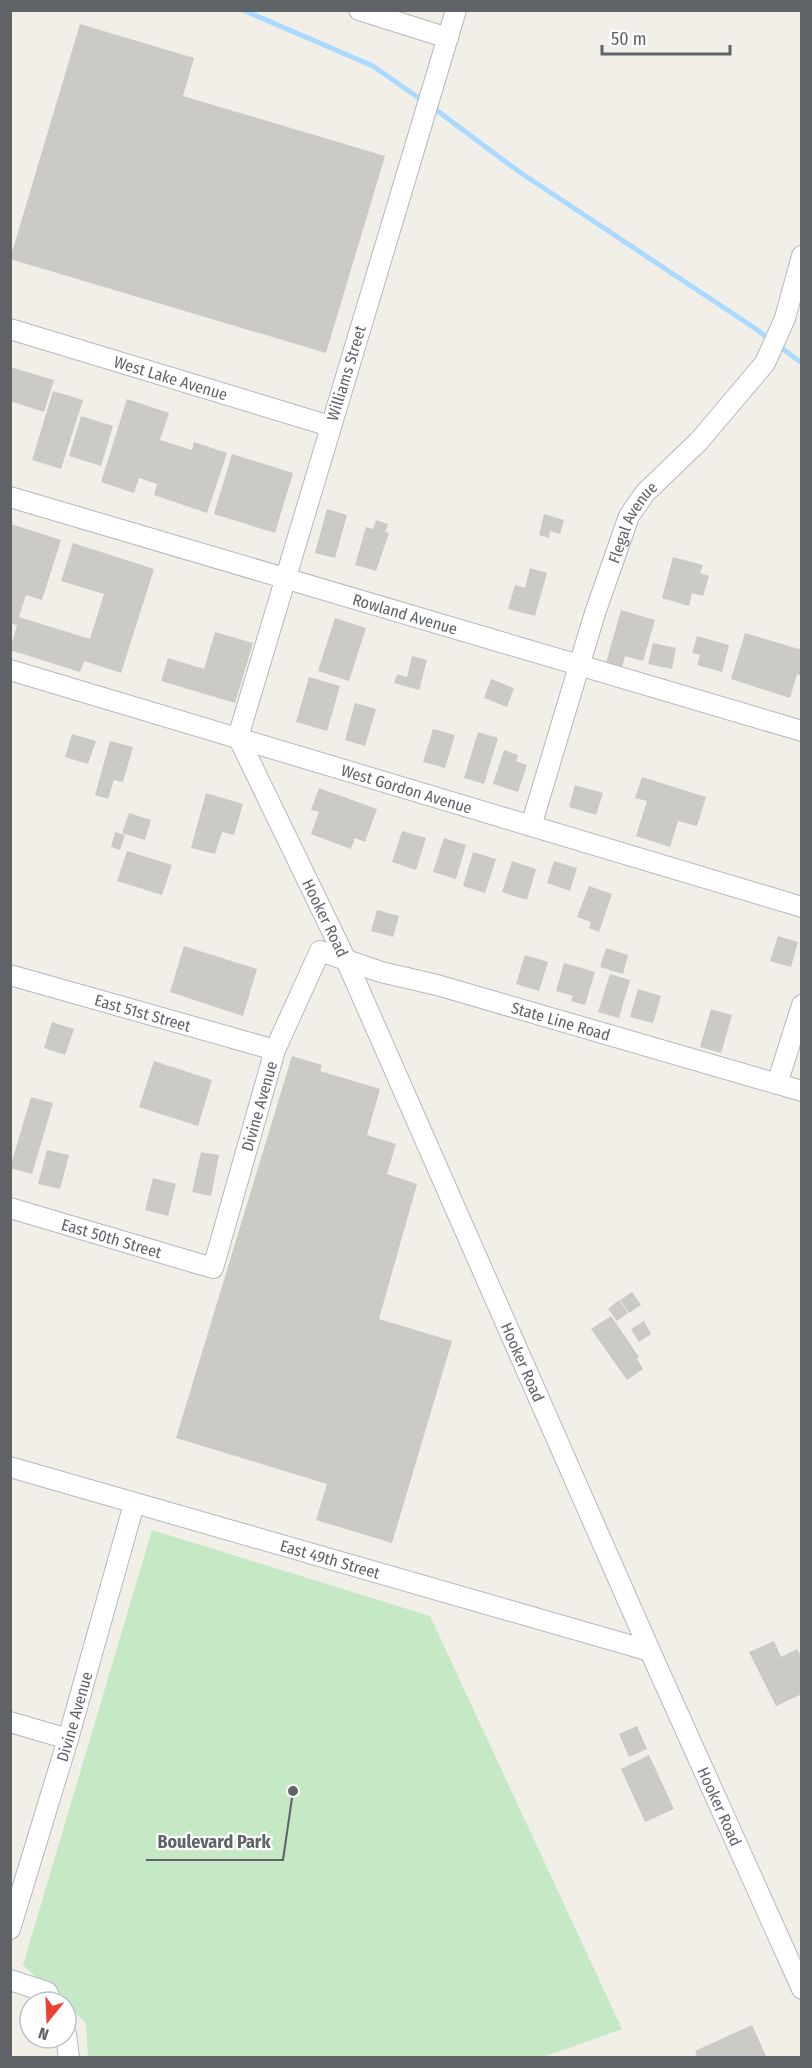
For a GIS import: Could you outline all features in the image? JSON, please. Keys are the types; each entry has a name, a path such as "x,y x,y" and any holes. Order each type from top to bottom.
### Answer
{"street":[{"path":"359,10 448,38"},
{"name":"Williams Street","path":"238,737 456,10"},
{"name":"Flegal Avenue","path":"531,826 579,664 629,516 645,493 699,441 765,363 782,325 801,256"},
{"name":"West Lake Avenue","path":"10,329 330,426"},
{"name":"Rowland Avenue","path":"10,497 801,731"},
{"name":"West Gordon Avenue","path":"10,670 801,907"},
{"name":"Hooker Road","path":"238,737 346,960 801,1989"},
{"name":"State Line Road","path":"320,951 381,972 437,985 801,1091"},
{"name":"Divine Avenue","path":"213,1268 275,1050 320,951"},
{"name":"East 51st Street","path":"10,975 275,1050"},
{"path":"777,1084 801,1005"},
{"name":"East 50th Street","path":"10,1208 213,1268"},
{"name":"East 49th Street","path":"10,1467 650,1651"},
{"name":"Divine Avenue","path":"10,1929 68,1739 134,1504"},
{"path":"10,1722 68,1739"},
{"path":"10,1980 41,1990"}],"green space":[{"path":"152,1530 430,1616 622,2029 543,2057 88,2057 86,2023 78,2016 78,1990 50,1990 23,1965"}],"building":[{"path":"80,24 194,58 183,96 385,156 326,353 10,259"},
{"path":"10,367 54,380 44,412 10,401"},
{"path":"53,391 83,400 61,469 32,460"},
{"path":"127,399 169,413 160,440 192,450 194,442 227,453 207,513 154,495 157,484 139,478 134,493 101,482"},
{"path":"81,416 113,426 101,466 69,456"},
{"path":"232,454 293,473 275,533 214,514"},
{"path":"327,509 347,515 335,558 315,553"},
{"path":"544,514 564,520 560,534 550,531 549,538 539,535"},
{"path":"376,520 388,524 385,532 389,533 376,571 355,565 366,527 373,529"},
{"path":"11,524 61,540 42,600 26,595 19,617 90,639 104,594 61,581 73,543 154,569 121,673 84,661 80,672 10,650 17,625 10,623"},
{"path":"673,557 703,565 700,573 709,576 703,596 692,593 689,606 662,598"},
{"path":"530,568 547,573 535,616 508,609 515,585 525,588"},
{"path":"621,610 655,620 643,661 625,656 622,668 606,663"},
{"path":"335,618 366,628 349,681 318,671"},
{"path":"215,632 253,643 235,703 161,681 168,658 204,669"},
{"path":"745,633 802,650 802,676 797,674 790,698 731,679"},
{"path":"697,636 729,645 722,672 697,665 700,655 692,653"},
{"path":"653,643 676,648 672,669 648,664"},
{"path":"412,656 427,660 419,690 394,683 397,674 407,677"},
{"path":"309,677 340,686 327,731 296,722"},
{"path":"491,679 514,688 507,707 484,698"},
{"path":"355,703 376,709 365,746 345,740"},
{"path":"433,729 455,735 445,768 423,762"},
{"path":"478,732 498,738 484,784 464,778"},
{"path":"72,734 96,741 88,764 65,757"},
{"path":"110,741 133,747 123,782 114,780 108,799 95,795"},
{"path":"504,750 518,755 516,761 527,765 518,792 493,784"},
{"path":"642,777 706,797 697,826 678,821 670,847 636,836 647,801 635,798"},
{"path":"575,785 603,793 596,815 569,807"},
{"path":"319,788 377,809 365,842 355,838 351,849 311,834 319,812 311,810"},
{"path":"206,793 243,804 234,835 222,832 215,854 191,848"},
{"path":"129,813 151,820 145,840 122,833"},
{"path":"402,831 426,838 416,870 392,862"},
{"path":"115,832 125,835 120,850 111,847"},
{"path":"444,838 466,845 456,879 433,872"},
{"path":"127,851 172,865 162,895 117,881"},
{"path":"473,852 496,859 485,893 463,886"},
{"path":"512,861 536,869 527,900 502,892"},
{"path":"554,861 577,868 570,891 547,883"},
{"path":"589,886 612,894 599,932 589,928 591,922 577,917"},
{"path":"377,910 399,916 393,937 371,931"},
{"path":"778,936 798,942 791,967 770,961"},
{"path":"184,946 257,969 243,1016 170,992"},
{"path":"606,948 628,955 623,974 600,967"},
{"path":"525,955 548,962 539,991 516,984"},
{"path":"564,963 595,972 585,1005 571,1001 573,996 556,991"},
{"path":"610,974 630,980 619,1018 598,1012"},
{"path":"638,989 661,996 653,1023 630,1017"},
{"path":"711,1009 732,1015 721,1053 700,1047"},
{"path":"52,1022 74,1029 65,1055 44,1048"},
{"path":"292,1056 322,1065 320,1071 380,1089 367,1135 396,1144 387,1174 417,1184 379,1319 452,1341 392,1543 316,1520 327,1484 176,1438"},
{"path":"154,1061 212,1080 198,1126 139,1107"},
{"path":"31,1097 53,1103 32,1174 10,1168"},
{"path":"47,1150 69,1155 60,1189 38,1184"},
{"path":"201,1152 219,1155 211,1196 192,1192"},
{"path":"153,1178 176,1184 168,1216 145,1210"},
{"path":"632,1292 641,1305 629,1313 620,1300"},
{"path":"619,1300 628,1313 617,1321 608,1309"},
{"path":"611,1316 639,1357 637,1359 643,1369 627,1380 591,1329"},
{"path":"644,1321 651,1334 639,1342 631,1329"},
{"path":"774,1641 781,1657 797,1649 802,1658 802,1694 776,1706 749,1652"},
{"path":"637,1726 647,1749 629,1757 619,1734"},
{"path":"649,1755 674,1809 645,1822 621,1769"},
{"path":"752,2025 767,2058 691,2058 697,2055 695,2051"}],"waterway":[{"path":"243,10 373,66 423,101"},
{"path":"431,106 518,171 753,327 802,363"}],"place":[{"name":"Boulevard Park","path":"293,1791"}]}
